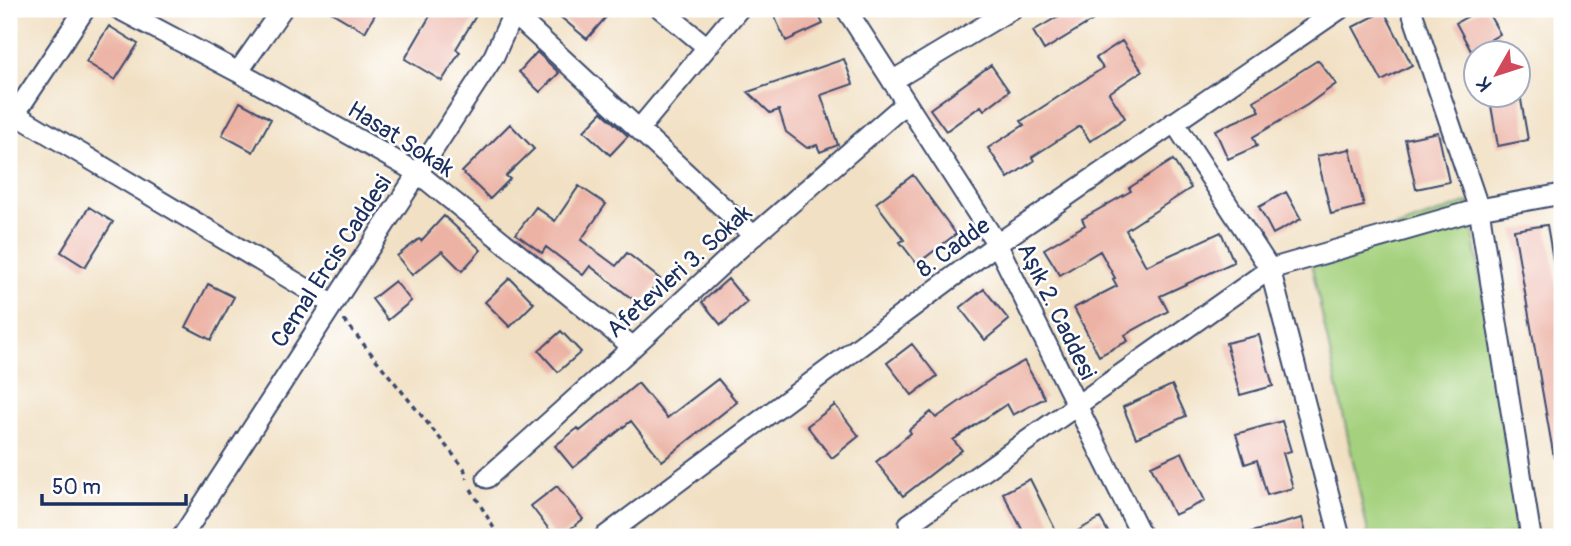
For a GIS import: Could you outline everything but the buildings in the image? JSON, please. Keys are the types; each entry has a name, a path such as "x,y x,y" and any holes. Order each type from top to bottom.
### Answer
{"street":[{"path":"85,9 15,114 331,304"},
{"name":"Hasat Sokak","path":"119,9 418,173 633,347"},
{"path":"238,72 282,9"},
{"path":"661,9 707,47"},
{"path":"639,129 739,9"},
{"name":"Aşık 2. Caddesi","path":"846,9 997,244 1142,537"},
{"path":"892,81 1012,9"},
{"name":"8. Cadde","path":"604,537 997,244 1340,9"},
{"path":"1411,9 1479,209 1531,537"},
{"path":"514,11 754,236"},
{"name":"Cemal Ercis Caddesi","path":"181,537 494,56 514,11"},
{"name":"Afetevleri 3. Sokak","path":"487,478 754,236 906,103"},
{"path":"1174,122 1270,269 1340,537"},
{"path":"909,524 1270,269 1479,209 1562,194"}],"path":[{"path":"331,304 464,468 473,496 499,537"}],"green space":[{"path":"1469,202 1518,533 1496,537 1369,537 1310,258"}]}
